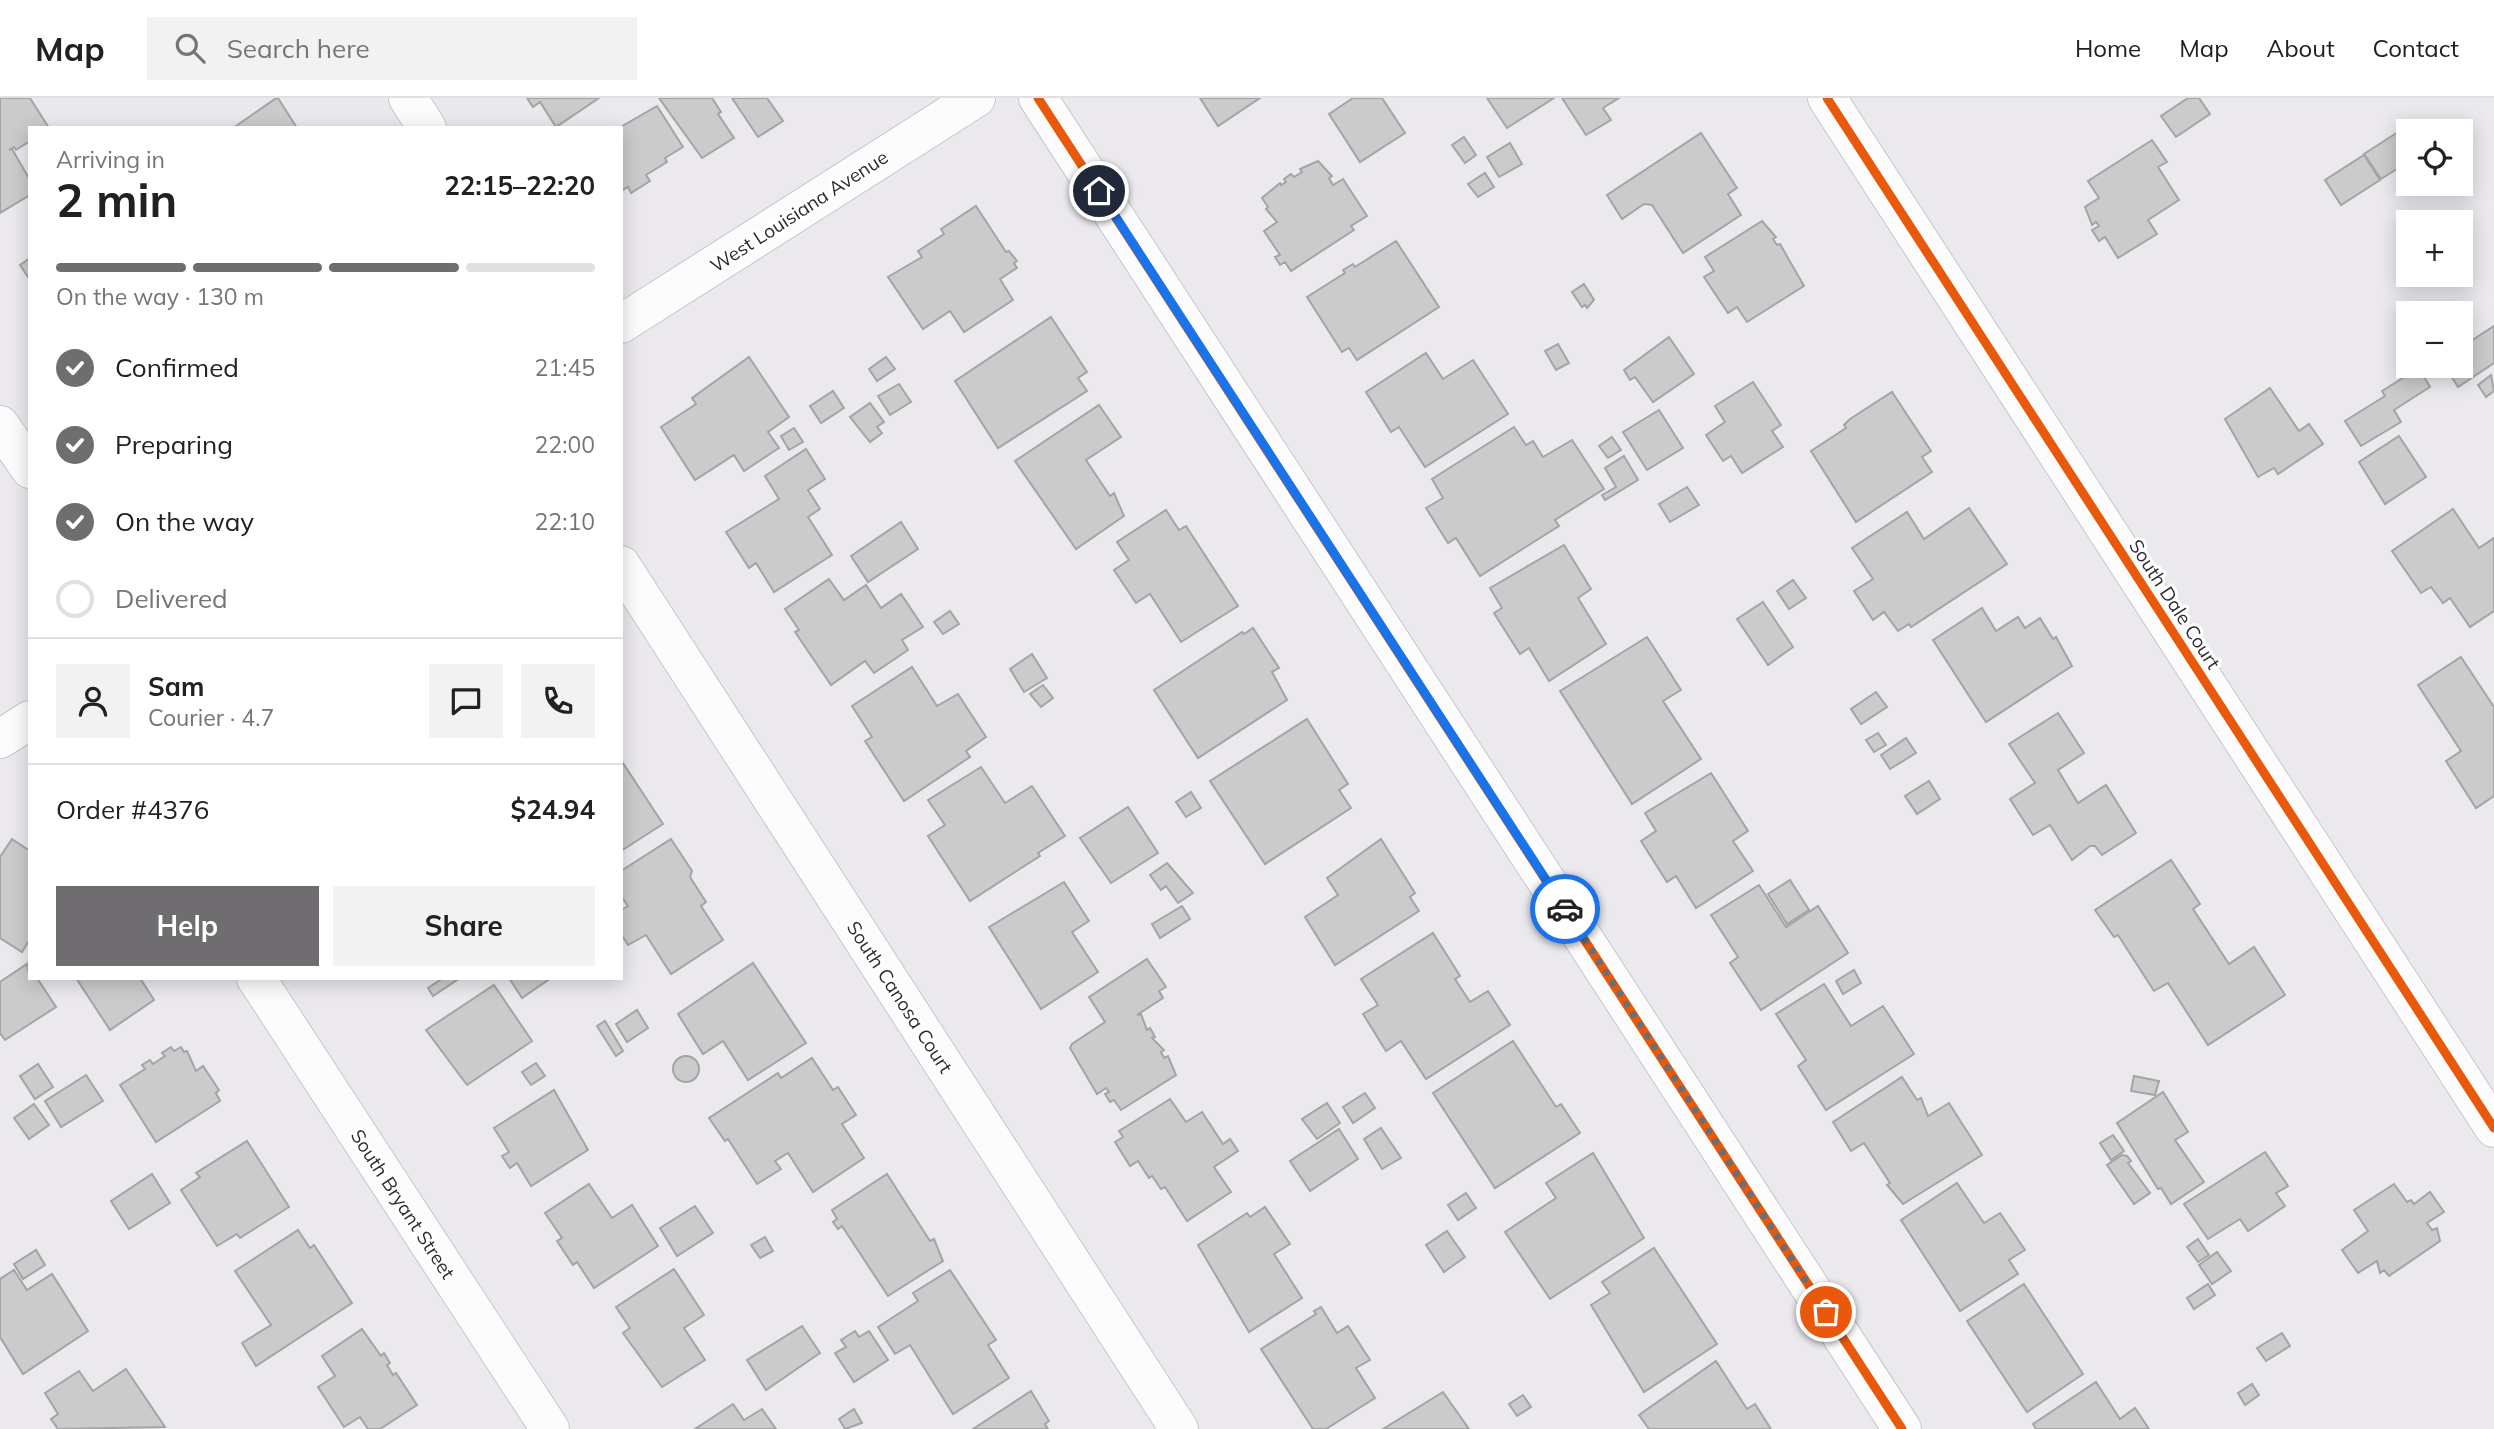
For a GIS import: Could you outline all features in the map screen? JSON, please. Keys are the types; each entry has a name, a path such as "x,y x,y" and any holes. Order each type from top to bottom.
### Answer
{"street":[{"path":"408,98 426,126"},
{"name":"West Louisiana Avenue","path":"623,323 976,98"},
{"path":"1038,98 1902,1429"},
{"name":"South Dale Court","path":"1827,98 2494,1128"},
{"path":"0,425 28,466"},
{"name":"South Canosa Court","path":"623,568 1179,1429"},
{"path":"0,739 28,721"},
{"name":"South Bryant Street","path":"257,980 550,1429"}],"building":[{"path":"0,98 30,98 48,126 28,126 28,142 16,150 14,147 9,150 12,149 28,177 28,196 0,213"},
{"path":"278,98 296,126 236,126"},
{"path":"527,98 599,98 557,126 540,102 533,107"},
{"path":"659,98 712,98 721,112 718,114 734,138 702,158"},
{"path":"732,98 767,98 783,121 758,137"},
{"path":"1200,98 1260,98 1218,126"},
{"path":"1353,98 1382,98 1405,133 1360,162 1329,114"},
{"path":"1487,98 1554,98 1507,128"},
{"path":"1562,98 1619,98 1603,108 1611,120 1586,135"},
{"path":"2188,98 2199,98 2210,114 2176,137 2161,116"},
{"path":"657,106 683,147 665,158 667,162 646,175 650,181 631,193 628,187 623,190 622,126"},
{"path":"1701,133 1737,188 1728,194 1741,215 1683,253 1652,205 1644,204 1622,219 1607,195"},
{"path":"2396,133 2396,170 2381,179 2364,154"},
{"path":"1464,137 1476,155 1465,163 1452,145"},
{"path":"2152,140 2167,162 2158,167 2179,200 2148,220 2157,234 2118,258 2105,237 2099,241 2092,230 2099,226 2096,222 2092,225 2085,207 2099,198 2088,181"},
{"path":"1510,143 1522,164 1499,177 1487,157"},
{"path":"2364,155 2380,180 2341,205 2325,180"},
{"path":"1318,161 1332,176 1329,178 1333,185 1343,179 1367,216 1351,226 1354,230 1291,271 1285,262 1280,265 1275,257 1280,255 1264,231 1277,222 1266,209 1268,207 1262,198 1280,183 1281,185 1286,182 1284,179 1291,174 1294,177 1302,172 1300,169"},
{"path":"1485,173 1494,187 1478,197 1468,184"},
{"path":"976,206 1006,252 1009,251 1017,261 1014,263 1017,268 1000,279 1013,300 964,332 950,311 923,329 888,277 922,257 918,251 944,234 941,229"},
{"path":"1762,221 1776,237 1773,239 1777,245 1780,244 1804,286 1747,322 1737,307 1728,313 1704,277 1714,271 1705,257"},
{"path":"1396,241 1439,307 1357,360 1349,348 1342,352 1307,297 1345,273 1343,270 1353,264 1355,267"},
{"path":"28,259 28,277 20,265"},
{"path":"1584,284 1594,300 1587,308 1585,305 1582,307 1572,292"},
{"path":"1051,317 1087,372 1078,378 1087,391 998,448 955,381"},
{"path":"2494,326 2494,363 2473,377 2473,340"},
{"path":"1669,337 1694,374 1653,402 1635,377 1630,380 1624,370"},
{"path":"1558,344 1569,363 1556,370 1545,351"},
{"path":"1426,353 1443,379 1473,360 1508,414 1425,467 1399,427 1391,432 1366,392"},
{"path":"749,357 789,417 768,432 779,448 744,471 734,455 695,480 661,427 696,404 692,398"},
{"path":"886,357 895,369 877,381 869,369"},
{"path":"2491,375 2494,391 2486,397 2478,385"},
{"path":"2403,378 2425,378 2430,387 2394,410 2401,422 2361,446 2345,421 2385,396 2382,391"},
{"path":"2452,378 2472,378 2458,387"},
{"path":"1753,382 1781,425 1772,431 1783,447 1742,473 1731,456 1723,461 1706,435 1725,422 1715,406"},
{"path":"899,384 911,402 890,415 878,396"},
{"path":"2270,388 2299,431 2309,424 2323,444 2278,474 2274,468 2258,477 2225,419"},
{"path":"833,391 844,408 821,423 810,406"},
{"path":"1892,392 1931,451 1922,457 1932,472 1856,522 1811,451 1846,428 1844,425 1850,419"},
{"path":"870,403 884,422 877,427 882,433 870,442 850,417"},
{"path":"1099,405 1121,437 1086,460 1110,496 1114,493 1124,516 1076,549 1015,461"},
{"path":"1659,410 1683,448 1647,470 1623,432"},
{"path":"1514,427 1526,445 1533,441 1543,457 1572,440 1604,489 1555,520 1559,526 1480,576 1456,538 1448,543 1426,508 1443,498 1432,479"},
{"path":"794,428 803,442 789,450 781,436"},
{"path":"2399,436 2426,477 2385,504 2359,462"},
{"path":"1612,437 1621,450 1608,458 1599,446"},
{"path":"806,449 825,479 808,490 820,509 808,517 832,555 774,592 756,563 749,568 726,532 779,499 765,476"},
{"path":"1624,456 1638,480 1605,500 1602,495 1616,487 1605,468"},
{"path":"1687,487 1699,505 1670,522 1659,504"},
{"path":"1969,508 2007,564 1911,627 1909,624 1898,631 1884,612 1873,620 1854,591 1873,579 1852,548 1907,512 1924,539"},
{"path":"2453,509 2479,548 2494,538 2494,611 2470,627 2450,598 2443,603 2431,587 2421,593 2392,551"},
{"path":"1166,510 1179,530 1186,526 1238,606 1181,642 1150,594 1136,603 1114,570 1129,560 1117,542"},
{"path":"901,522 918,549 868,582 851,556"},
{"path":"1564,545 1591,589 1578,598 1606,644 1549,681 1529,648 1520,654 1494,613 1502,608 1490,588"},
{"path":"829,579 844,600 866,585 881,608 901,594 923,627 902,640 908,650 874,673 865,661 831,685 795,632 799,630 785,609"},
{"path":"1793,580 1806,598 1789,609 1777,591"},
{"path":"1763,602 1793,647 1768,665 1737,619"},
{"path":"1982,608 1996,631 2018,617 2025,628 2040,618 2053,639 2056,637 2072,666 1986,722 1933,640"},
{"path":"950,611 959,624 943,634 934,622"},
{"path":"1253,628 1279,668 1272,672 1287,700 1198,758 1154,690 1242,632 1244,634"},
{"path":"1647,637 1681,690 1663,701 1701,759 1632,804 1560,691"},
{"path":"1032,654 1047,678 1024,692 1010,669"},
{"path":"2461,657 2494,707 2494,796 2476,808 2446,761 2461,751 2418,685"},
{"path":"912,667 937,706 958,694 986,737 966,751 970,757 904,801 865,741 872,737 852,706"},
{"path":"1043,685 1053,698 1041,707 1030,694"},
{"path":"1876,692 1887,707 1861,724 1851,709"},
{"path":"2058,713 2084,753 2058,770 2078,803 2106,785 2136,833 2102,855 2095,846 2090,846 2072,860 2050,825 2033,835 2010,799 2035,783 2009,744"},
{"path":"1307,719 1348,784 1339,790 1351,808 1265,864 1210,781"},
{"path":"1878,733 1886,745 1874,752 1866,740"},
{"path":"1906,738 1916,753 1890,769 1881,755"},
{"path":"623,763 663,824 623,850"},
{"path":"981,767 1005,803 1032,786 1065,836 1038,853 1040,856 970,901 928,836 945,825 928,800"},
{"path":"1711,773 1748,831 1733,841 1753,871 1696,908 1676,876 1667,882 1641,841 1656,831 1645,813"},
{"path":"1929,781 1940,799 1917,814 1905,796"},
{"path":"1191,792 1201,808 1186,817 1176,802"},
{"path":"1128,807 1158,853 1111,883 1080,838"},
{"path":"12,839 28,850 28,942 22,952 0,938 0,857"},
{"path":"671,839 692,871 690,877 706,902 701,906 723,940 671,974 646,935 628,945 623,937 623,909 628,906 623,899 623,870"},
{"path":"1381,839 1415,893 1410,897 1419,911 1335,965 1305,917 1338,895 1327,878"},
{"path":"2171,860 2200,904 2193,909 2229,964 2254,947 2285,995 2208,1045 2168,983 2154,991 2118,935 2114,937 2095,910"},
{"path":"1167,863 1193,893 1178,903 1166,886 1161,890 1150,875"},
{"path":"1790,880 1809,910 1787,924 1768,894"},
{"path":"1064,882 1089,921 1072,932 1098,972 1041,1009 989,927"},
{"path":"1759,885 1786,927 1818,906 1848,953 1761,1010 1730,963 1738,957 1711,915"},
{"path":"1182,906 1190,919 1160,938 1152,924"},
{"path":"1433,933 1460,976 1455,979 1470,1002 1488,991 1510,1025 1426,1079 1401,1041 1386,1051 1363,1014 1378,1005 1361,979"},
{"path":"1147,959 1166,987 1159,991 1163,998 1137,1015 1141,1014 1147,1030 1150,1028 1155,1037 1152,1038 1164,1050 1161,1052 1164,1058 1168,1056 1176,1075 1121,1110 1114,1100 1110,1102 1105,1094 1109,1092 1106,1088 1097,1094 1070,1048 1105,1022 1089,997"},
{"path":"753,963 806,1043 748,1080 723,1041 703,1054 678,1014"},
{"path":"27,964 28,980 38,980 56,1007 5,1040 0,1033 0,982"},
{"path":"1854,970 1861,983 1843,994 1836,981"},
{"path":"77,980 141,980 154,1000 110,1030"},
{"path":"440,980 457,980 433,996 428,988"},
{"path":"510,980 548,980 522,998"},
{"path":"1824,984 1851,1026 1883,1006 1914,1054 1826,1110 1798,1066 1806,1060 1776,1014"},
{"path":"494,985 532,1041 467,1085 426,1030"},
{"path":"637,1010 648,1028 627,1042 616,1024"},
{"path":"605,1021 623,1051 616,1056 597,1026"},
{"path":"1513,1041 1556,1107 1561,1104 1580,1133 1495,1188 1433,1093"},
{"path":"171,1047 174,1051 181,1047 184,1052 187,1051 196,1071 203,1066 219,1090 216,1093 220,1101 156,1142 120,1085 145,1069 142,1065 150,1060 153,1064 165,1056 162,1053"},
{"path":"686,1056 695,1060 699,1069 695,1078 686,1082 677,1078 673,1069 677,1060"},
{"path":"812,1058 833,1090 838,1087 856,1115 842,1124 864,1158 813,1192 788,1153 775,1161 781,1169 757,1184 728,1139 725,1141 709,1118 778,1073 781,1078"},
{"path":"536,1063 545,1076 531,1085 522,1072"},
{"path":"38,1064 53,1087 35,1099 20,1076"},
{"path":"86,1075 103,1101 61,1127 45,1101"},
{"path":"2134,1076 2159,1081 2155,1095 2131,1091"},
{"path":"1902,1077 1917,1100 1921,1098 1928,1116 1949,1103 1982,1155 1903,1204 1887,1185 1890,1183 1864,1143 1851,1151 1833,1122"},
{"path":"554,1090 588,1150 531,1186 517,1163 510,1168 502,1156 509,1152 494,1128"},
{"path":"2163,1092 2188,1132 2175,1140 2204,1182 2171,1204 2161,1188 2158,1189 2117,1123"},
{"path":"1365,1093 1375,1108 1353,1123 1343,1107"},
{"path":"1170,1099 1186,1122 1202,1112 1223,1144 1230,1139 1238,1151 1214,1167 1231,1192 1187,1221 1165,1187 1161,1189 1152,1176 1149,1178 1138,1161 1130,1166 1115,1142 1123,1137 1119,1131"},
{"path":"1327,1103 1340,1123 1317,1139 1302,1119"},
{"path":"34,1104 49,1125 29,1139 14,1118"},
{"path":"1381,1128 1401,1158 1382,1169 1364,1139"},
{"path":"1339,1129 1358,1159 1310,1191 1290,1161"},
{"path":"2113,1135 2124,1151 2111,1160 2100,1143"},
{"path":"247,1141 289,1207 240,1238 237,1234 217,1246 181,1190 200,1177 196,1173"},
{"path":"2265,1152 2288,1186 2276,1193 2285,1206 2248,1231 2240,1219 2208,1239 2184,1204"},
{"path":"1593,1153 1644,1238 1550,1299 1505,1232 1556,1198 1546,1183"},
{"path":"2122,1155 2131,1161 2128,1163 2150,1193 2134,1204 2107,1165"},
{"path":"152,1174 170,1203 129,1229 111,1201"},
{"path":"887,1174 930,1241 934,1239 943,1261 888,1296 842,1226 838,1229 833,1222 837,1219 832,1210"},
{"path":"1957,1183 1984,1223 2000,1213 2025,1250 2009,1260 2018,1274 1960,1311 1901,1220"},
{"path":"589,1184 612,1218 632,1205 658,1246 594,1288 577,1262 573,1265 557,1241 562,1238 545,1213"},
{"path":"2394,1184 2407,1202 2411,1200 2414,1204 2430,1192 2444,1212 2427,1223 2432,1230 2437,1228 2440,1241 2389,1276 2384,1270 2380,1273 2377,1261 2358,1273 2342,1250 2368,1231 2354,1210"},
{"path":"1466,1193 1476,1208 1458,1220 1448,1205"},
{"path":"695,1206 713,1233 677,1256 660,1228"},
{"path":"1265,1207 1290,1244 1274,1254 1302,1298 1249,1332 1198,1245 1247,1213 1250,1217"},
{"path":"298,1230 310,1248 314,1245 352,1303 256,1366 242,1343 271,1325 235,1271"},
{"path":"1447,1231 1465,1257 1444,1272 1426,1245"},
{"path":"765,1237 773,1251 760,1258 751,1245"},
{"path":"2198,1239 2209,1255 2198,1262 2187,1247"},
{"path":"1654,1248 1717,1344 1644,1392 1591,1305 1610,1293 1602,1282"},
{"path":"36,1250 45,1265 23,1279 14,1264"},
{"path":"2217,1252 2231,1271 2212,1284 2199,1265"},
{"path":"674,1269 704,1315 684,1328 705,1360 662,1387 623,1333 630,1328 616,1307"},
{"path":"14,1270 27,1290 52,1274 88,1331 23,1374 0,1337 0,1279"},
{"path":"950,1270 996,1340 988,1345 1009,1378 953,1414 910,1345 895,1354 878,1327 918,1301 913,1293"},
{"path":"2024,1284 2083,1374 2027,1412 1967,1321"},
{"path":"2208,1284 2215,1295 2194,1309 2187,1298"},
{"path":"1321,1307 1337,1333 1348,1326 1370,1360 1356,1368 1375,1398 1326,1429 1313,1429 1261,1349 1316,1314 1314,1311"},
{"path":"802,1326 820,1353 766,1390 747,1360"},
{"path":"362,1329 381,1356 384,1353 393,1375 396,1373 417,1405 380,1429 368,1429 360,1417 344,1427 318,1387 335,1376 322,1356"},
{"path":"855,1331 859,1337 869,1331 888,1360 854,1382 835,1353 846,1347 841,1340"},
{"path":"2282,1333 2290,1346 2266,1361 2257,1348"},
{"path":"1716,1361 1747,1409 1755,1404 1771,1429 1649,1429 1639,1415"},
{"path":"126,1369 165,1427 58,1429 51,1419 58,1414 45,1393 79,1371 93,1391"},
{"path":"2096,1382 2120,1419 2135,1408 2149,1429 2036,1429 2033,1424"},
{"path":"2252,1384 2259,1395 2245,1405 2238,1393"},
{"path":"1031,1391 1049,1421 1045,1424 1048,1429 973,1429"},
{"path":"1443,1392 1469,1429 1383,1429"},
{"path":"1523,1395 1531,1407 1517,1416 1509,1404"},
{"path":"733,1404 744,1420 762,1409 776,1429 695,1429"},
{"path":"854,1409 862,1423 845,1429 839,1419"}],"cycle path":[{"path":"1038,98 1902,1429"},
{"path":"1827,98 2494,1128"}],"way so far":[{"path":"1565,909 1826,1312"}],"route":[{"path":"1099,191 1565,909"}]}
